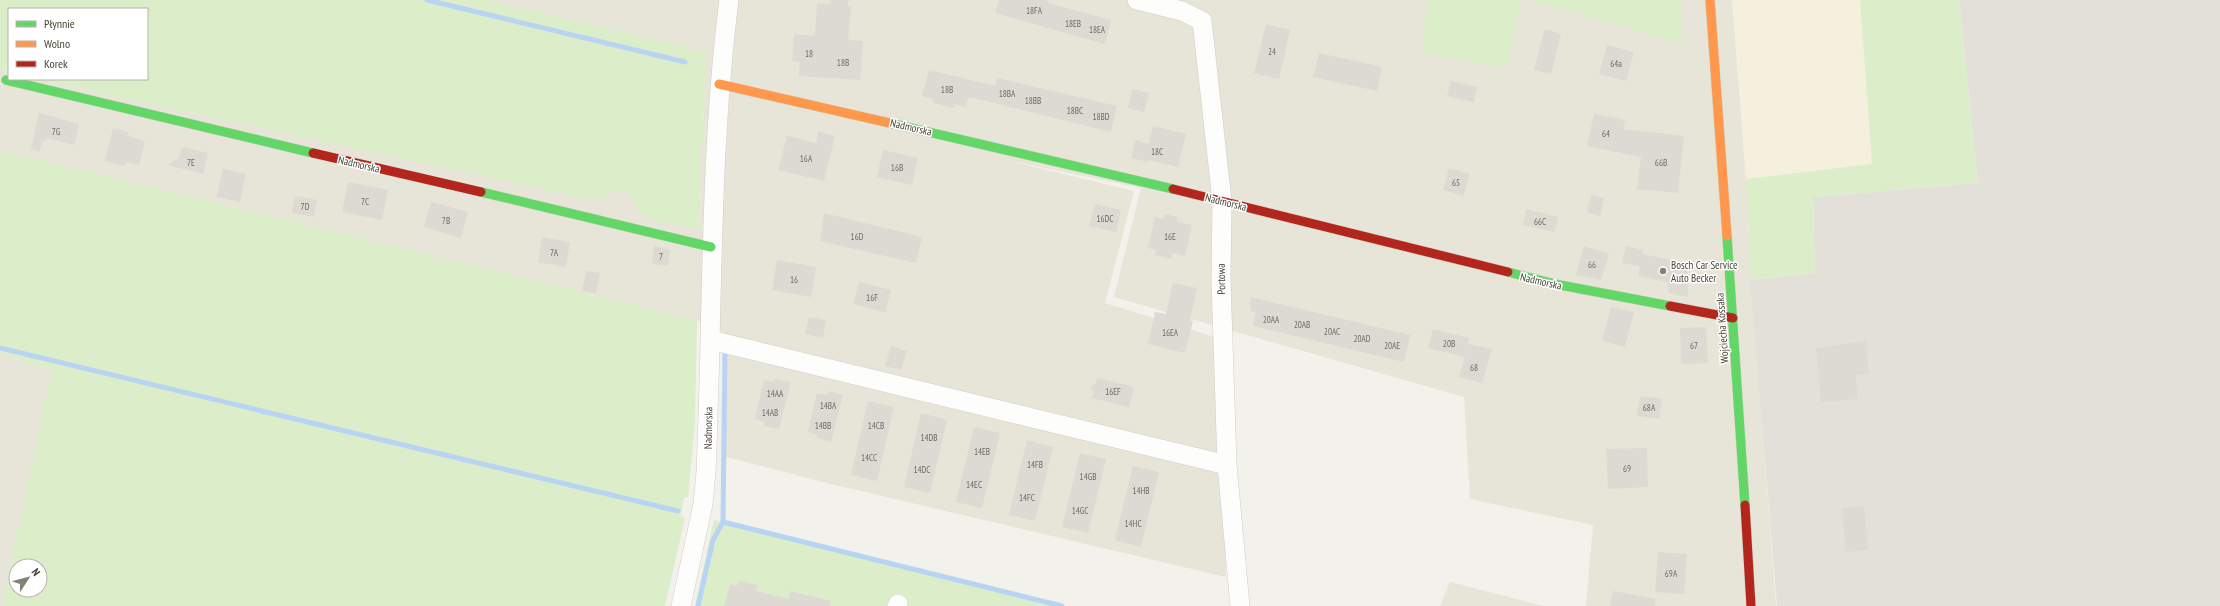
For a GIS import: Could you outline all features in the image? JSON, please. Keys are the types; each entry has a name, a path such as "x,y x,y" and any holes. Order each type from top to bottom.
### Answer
{"street":[{"name":"Nadmorska","path":"681,606 703,504 708,442 711,247 719,84 729,0"},
{"name":"Portowa","path":"1137,0 1182,11 1202,21 1222,201 1221,280 1227,464 1240,606"},
{"name":"Wojciecha Kossaka","path":"1710,0 1711,33 1733,318 1751,606"},
{"name":"Nadmorska","path":"6,80 711,247"},
{"name":"Nadmorska","path":"719,84 1067,162 1555,284 1733,318"},
{"path":"710,340 1227,464"}],"shaded area":[{"path":"489,0 1428,0 1421,53 1507,68 1521,0 1529,0 1681,43 1682,0 1732,0 1746,179 1751,280 1776,606 1586,606 1593,525 1470,499 1464,397 1114,297 1141,188 1001,159 1134,191 1105,303 1218,338 1226,577 827,483 723,456 725,333 697,320 0,150 0,71 8,73 8,80 41,80 593,200 625,189 647,219 699,229 706,52"},
{"path":"1733,0 1860,0 1872,164 1746,179"},
{"path":"1959,0 2220,0 2220,606 1777,606 1750,280 1815,273 1813,197 1978,183"},
{"path":"0,352 51,371 12,558 8,558 8,577 2,606 0,606"},
{"path":"1450,582 1544,606 1440,606"}],"green space":[{"path":"0,0 489,0 706,52 699,229 647,219 625,189 593,200 41,80 148,80 148,8 8,8 8,73 0,71"},
{"path":"1428,0 1521,0 1507,68 1421,53"},
{"path":"1529,0 1682,0 1681,43"},
{"path":"1860,0 1959,0 1978,183 1813,197 1815,273 1751,280 1746,179 1872,164"},
{"path":"0,150 697,320 695,422 688,497 684,497 681,516 685,518 665,606 2,606 8,577 8,598 48,598 48,558 12,558 51,371 0,352"},
{"path":"714,520 723,522 1062,606 695,606"}],"building":[{"path":"830,0 848,0 848,6 851,6 848,40 863,41 860,80 799,76 800,62 792,61 794,34 815,36 817,3 830,4"},
{"path":"999,0 1049,0 1048,3 1111,20 1105,44 995,13"},
{"path":"1266,24 1290,30 1279,79 1254,73"},
{"path":"1545,29 1561,34 1551,74 1534,70"},
{"path":"1607,45 1634,52 1626,81 1599,74"},
{"path":"1319,53 1382,67 1377,91 1313,77"},
{"path":"929,70 995,86 997,78 1117,106 1111,132 970,97 968,98 966,107 954,104 953,108 933,103 934,99 922,96"},
{"path":"1451,81 1477,87 1474,102 1447,96"},
{"path":"1132,89 1149,93 1144,112 1128,108"},
{"path":"39,113 79,124 74,145 47,138 46,141 43,141 39,152 31,149"},
{"path":"1594,114 1625,120 1623,129 1684,136 1678,193 1637,189 1641,157 1587,146"},
{"path":"1153,126 1186,134 1178,167 1149,160 1148,162 1131,158 1135,140 1149,144"},
{"path":"113,128 129,132 128,136 145,141 139,165 126,162 125,166 105,161"},
{"path":"818,131 835,136 824,181 778,170 787,136 816,143"},
{"path":"182,147 208,153 203,174 168,165 179,158"},
{"path":"883,150 918,158 912,185 877,177"},
{"path":"1449,168 1470,174 1463,196 1443,190"},
{"path":"223,169 246,174 240,202 217,197"},
{"path":"348,182 388,190 382,220 342,212"},
{"path":"1591,195 1604,198 1600,216 1587,212"},
{"path":"295,196 317,200 314,217 292,213"},
{"path":"431,202 468,212 461,238 424,227"},
{"path":"1095,204 1121,210 1116,232 1089,226"},
{"path":"1526,209 1558,217 1554,232 1523,225"},
{"path":"824,213 922,237 916,263 820,241"},
{"path":"1164,214 1178,217 1177,222 1192,225 1185,256 1172,253 1171,259 1155,255 1156,250 1148,248 1155,217 1163,219"},
{"path":"542,237 570,242 566,267 538,262"},
{"path":"654,246 670,250 668,266 652,264"},
{"path":"1584,246 1609,254 1601,280 1576,275"},
{"name":"Bosch Car Service Auto Becker","path":"1626,246 1643,250 1642,254 1687,263 1688,297 1669,293 1668,282 1638,276 1640,266 1622,263"},
{"path":"777,260 816,267 811,297 772,290"},
{"path":"586,271 600,273 596,293 582,291"},
{"path":"859,282 891,290 885,312 853,304"},
{"path":"1173,283 1197,288 1190,320 1193,321 1185,353 1148,344 1155,312 1166,314"},
{"path":"1250,297 1410,335 1404,362 1253,326 1256,312 1251,311"},
{"path":"1611,307 1634,312 1625,347 1602,341"},
{"path":"809,317 826,320 823,338 805,334"},
{"path":"1706,327 1708,363 1681,364 1680,328"},
{"path":"1433,329 1469,338 1468,344 1492,349 1482,383 1459,377 1465,357 1428,348"},
{"path":"1866,341 1869,374 1856,375 1857,399 1821,402 1816,348"},
{"path":"891,346 907,351 901,370 885,366"},
{"path":"1097,378 1134,387 1129,407 1092,398 1094,392 1090,387 1096,383"},
{"path":"775,379 790,382 779,429 764,426 765,422 755,419 764,380 774,382"},
{"path":"828,391 843,395 831,442 817,438 817,435 808,432 817,393 827,395"},
{"path":"1640,396 1662,399 1659,419 1637,416"},
{"path":"868,401 894,407 877,481 851,475"},
{"path":"921,413 947,420 930,493 904,487"},
{"path":"974,427 1000,433 982,508 956,502"},
{"path":"1027,440 1053,447 1035,521 1009,515"},
{"path":"1647,448 1648,487 1608,489 1606,449"},
{"path":"1080,453 1106,459 1088,533 1062,527"},
{"path":"1133,466 1159,472 1141,547 1115,540"},
{"path":"1864,506 1868,550 1846,552 1842,508"},
{"path":"1658,552 1687,554 1684,594 1655,592"},
{"path":"738,581 758,585 756,591 789,599 790,591 831,601 830,606 724,606 730,584 737,586"},
{"path":"1613,591 1656,599 1655,606 1610,606"}],"waterway":[{"path":"427,0 685,62"},
{"path":"0,348 678,511"},
{"path":"698,606 713,540 723,522 725,350"},
{"path":"723,522 1062,606"}],"traffic: fast":[{"path":"6,80 313,153"},
{"path":"894,124 1173,189"},
{"path":"481,192 711,247"},
{"path":"1727,236 1745,505"},
{"path":"1508,272 1555,284 1670,306"}],"traffic: slow":[{"path":"1710,0 1727,236"},
{"path":"719,84 894,124"}],"traffic: jam":[{"path":"313,153 481,192"},
{"path":"1173,189 1508,272"},
{"path":"1670,306 1733,318"},
{"path":"1745,505 1751,606"}],"place":[{"name":"Bosch Car Service Auto Becker","path":"1663,271"}]}
